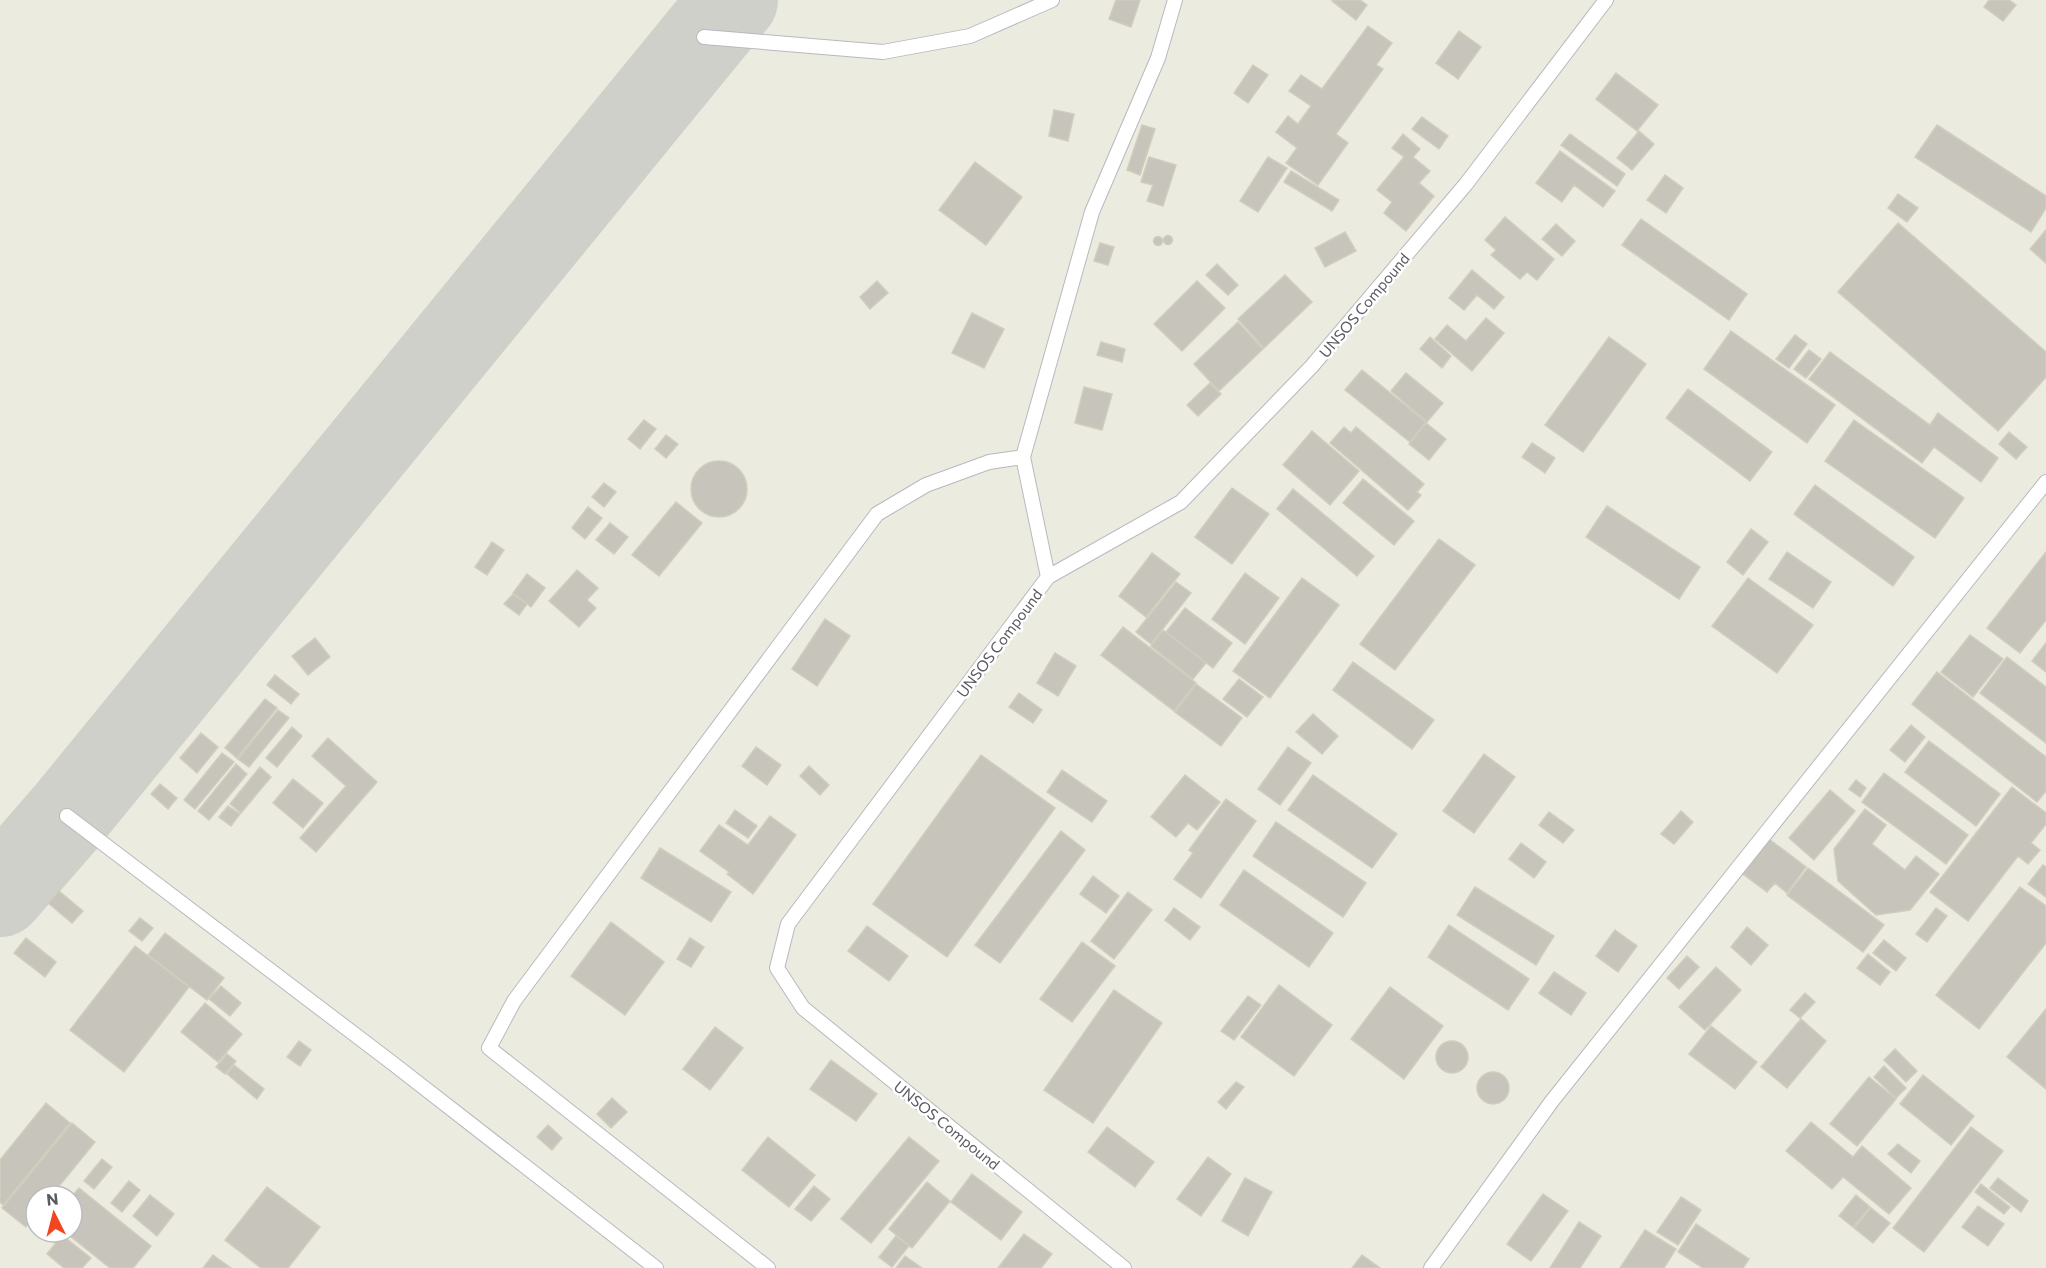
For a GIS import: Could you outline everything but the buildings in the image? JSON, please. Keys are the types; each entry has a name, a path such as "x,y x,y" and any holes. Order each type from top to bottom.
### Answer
{"lane":[{"path":"704,37 884,52 970,36 1052,0"},
{"path":"1048,578 1023,457 1092,212 1158,58 1175,0"},
{"name":"UNSOS Compound","path":"1124,1268 803,1008 777,968 788,924 1048,578 1181,502 1312,366 1466,184 1606,0"},
{"path":"768,1268 489,1048 514,1001 877,514 926,485 989,462 1023,457"},
{"path":"1431,1268 1552,1101 2046,482"},
{"path":"67,816 391,1062 656,1268"}],"taxiway":[{"path":"0,893 67,816 734,0"}]}
